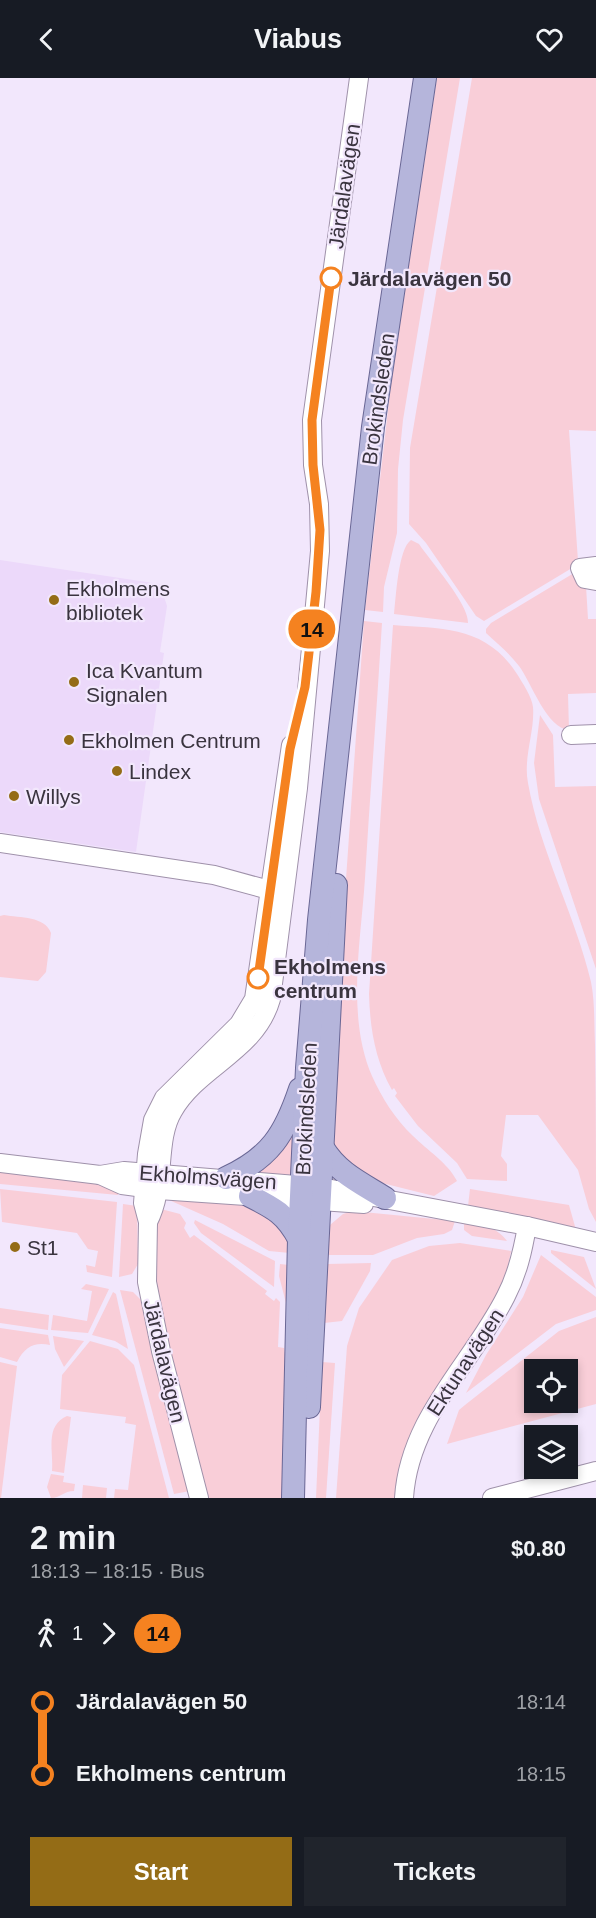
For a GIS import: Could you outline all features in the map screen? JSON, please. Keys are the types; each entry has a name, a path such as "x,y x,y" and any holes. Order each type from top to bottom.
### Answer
{"main road":[{"name":"Brokindsleden","path":"303,1498 311,1193 307,1068 319,920 373,427 425,78"},
{"name":"Brokindsleden","path":"293,1498 299,1239 323,1148 342,721"},
{"path":"226,1178 257,1161 277,1140 294,1107 307,1068"},
{"path":"323,1148 332,1162 345,1174 385,1198"},
{"path":"250,1196 280,1213 290,1222 299,1239"}],"street":[{"name":"Järdalavägen","path":"199,1498 161,1351 147,1282 148,1222 158,1204 152,1181 166,1128 174,1109 191,1088 249,1040 266,1015 271,999 278,885 302,751 305,687 320,551 319,504 313,465 312,420 359,78"},
{"path":"596,566 580,568 585,579 596,581"},
{"path":"571,735 596,734"},
{"path":"0,843 278,885"},
{"name":"Ekholmsvägen","path":"0,1163 100,1176 124,1170 152,1181 250,1196 311,1193 385,1198 422,1207"},
{"name":"Ekholmsvägen","path":"152,1181 226,1178 311,1193 422,1207 527,1226 596,1242"},
{"name":"Ektunavägen","path":"404,1498 411,1458 423,1426 506,1298 517,1272 527,1226"},
{"path":"492,1498 596,1471"}],"shaded area":[{"path":"437,78 460,78 403,420 398,469 397,533 384,587 383,612 365,610 391,384"},
{"path":"472,78 596,78 596,431 569,430 578,561 572,568 484,621 476,616 426,543 409,524 410,448"},
{"path":"411,540 419,544 448,583 467,615 468,623 394,614 400,563"},
{"name":"Ekholmen Centrum","path":"0,560 160,584 167,606 160,652 164,653 136,852 0,832"},
{"path":"574,573 586,586 588,619 596,619 596,693 568,694 569,730 561,728 547,714 519,666 486,633 486,629 491,623"},
{"path":"364,621 382,623 357,978 359,1029 372,1076 390,1108 400,1123 448,1168 457,1181 434,1196 378,1182 356,1173 334,1145 341,951"},
{"path":"393,625 446,630 478,638 505,658 531,699 533,716 527,773 533,809 584,957 594,1005 596,1222 589,1209 578,1170 538,1115 506,1115 501,1156 507,1164 507,1181 467,1179 457,1163 418,1126 395,1096 397,1093 394,1088 392,1090 381,1067 372,1031 369,994"},
{"path":"540,715 553,735 555,787 596,786 596,969 539,799 534,763"},
{"path":"0,916 38,921 48,927 51,933 46,972 38,981 0,977"},
{"path":"299,1120 296,1176 250,1174"},
{"path":"0,1171 86,1180 118,1190 118,1195 0,1184"},
{"path":"0,1189 117,1202 112,1277 87,1272 86,1265 95,1267 98,1251 88,1249 77,1233 2,1222"},
{"path":"470,1189 569,1205 576,1230 468,1206"},
{"path":"178,1197 211,1199 258,1209 289,1232 290,1253 269,1251 223,1224 169,1200"},
{"path":"123,1204 137,1206 138,1264 132,1274 119,1277"},
{"path":"161,1209 180,1214 186,1223 184,1228 190,1238 194,1235 267,1291 265,1294 274,1301 276,1298 280,1302 278,1347 284,1348 286,1360 282,1498 208,1498 154,1288 154,1226"},
{"path":"353,1211 455,1221 452,1230 444,1234 417,1238 373,1255 327,1255 330,1225 343,1214"},
{"path":"195,1220 275,1261 274,1287 201,1233 194,1223"},
{"path":"464,1223 493,1229 507,1241 472,1236 464,1230"},
{"path":"460,1243 511,1251 506,1276 398,1498 336,1498 347,1346 359,1308 392,1260 429,1246"},
{"path":"551,1250 584,1257 596,1289 551,1253"},
{"path":"541,1255 596,1297 596,1310 556,1324 466,1393 486,1355 523,1297"},
{"path":"371,1263 370,1271 342,1321 324,1323 327,1264"},
{"path":"280,1264 289,1265 286,1303 279,1276"},
{"path":"86,1284 109,1289 88,1333 51,1330 53,1315 87,1321 92,1291 81,1289"},
{"path":"120,1290 133,1292 142,1301 190,1491 174,1494"},
{"path":"113,1292 116,1294 128,1349 115,1341 92,1335"},
{"path":"0,1308 49,1315 48,1330 0,1323"},
{"path":"596,1317 596,1404 578,1409 578,1359 524,1359 524,1413 562,1413 447,1444 459,1410 559,1331"},
{"path":"0,1328 48,1335 50,1345 31,1346 23,1352 17,1362 0,1357"},
{"path":"53,1336 84,1341 64,1367 55,1349"},
{"path":"90,1341 118,1349 134,1365 169,1498 114,1498 115,1489 128,1490 136,1425 125,1423 126,1417 60,1409 62,1375"},
{"path":"0,1362 17,1366 1,1498 0,1498"},
{"path":"322,1362 335,1363 326,1498 316,1498"},
{"path":"67,1416 71,1417 64,1473 52,1471 52,1440 55,1426"},
{"path":"51,1474 64,1476 63,1482 75,1484 74,1491 51,1498 47,1487"},
{"path":"83,1485 107,1488 106,1498 82,1498"}],"bus line":[{"name":"14","path":"258,978 290,749 305,687 316,592 320,530 313,465 312,420 331,278"}],"place":[{"name":"Järdalavägen 50","path":"331,278"},
{"name":"Ekholmens bibliotek","path":"54,600"},
{"name":"Ica Kvantum Signalen","path":"74,682"},
{"name":"Ekholmen Centrum","path":"69,740"},
{"name":"Lindex","path":"117,771"},
{"name":"Willys","path":"14,796"},
{"name":"Ekholmens centrum","path":"258,978"},
{"name":"St1","path":"15,1247"}]}
